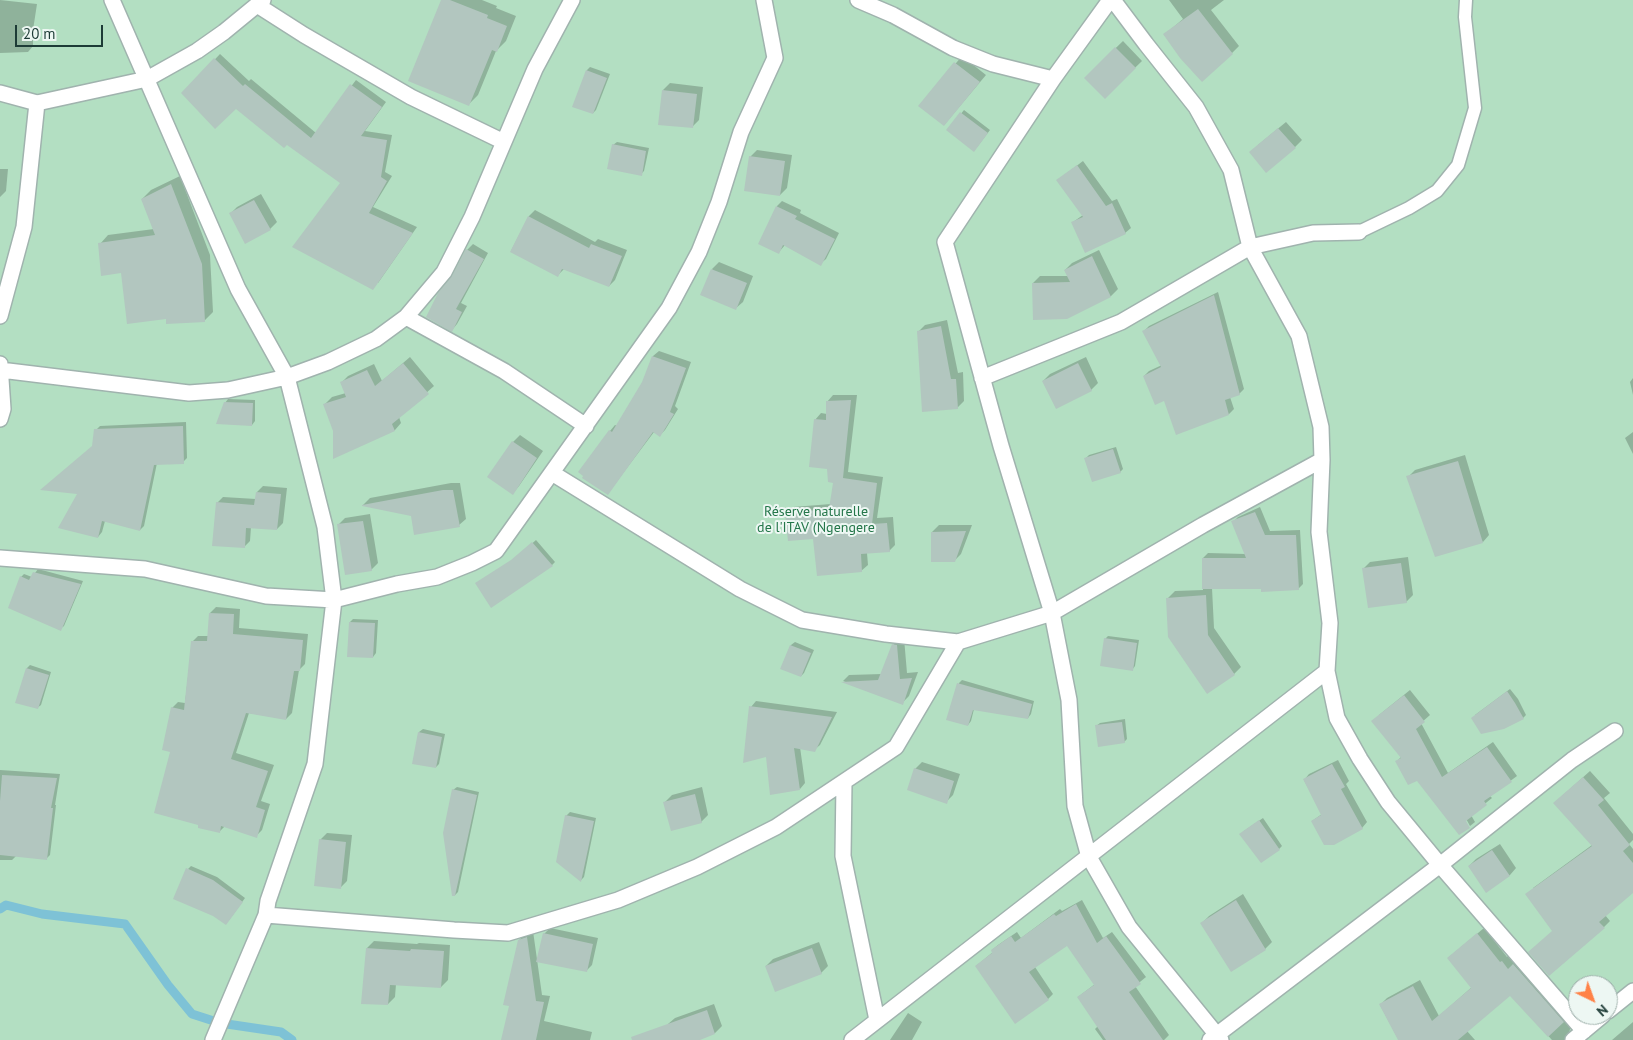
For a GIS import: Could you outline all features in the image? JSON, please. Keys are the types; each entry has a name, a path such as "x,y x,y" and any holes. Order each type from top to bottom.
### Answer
{"street":[{"path":"112,0 238,289 287,377 325,528 334,600 315,764 268,901 266,915 213,1040"},
{"path":"0,370 189,393 228,390 287,377 328,362 376,339 406,317 444,272 472,217 535,69 572,0"},
{"path":"0,558 145,569 266,596 334,600 397,584 437,577 496,551 669,308 699,252 719,202 741,132 775,58 764,0"},
{"path":"858,0 893,15 953,48 993,64 1053,79"},
{"path":"1591,1025 1579,1035 1440,865 1388,802 1360,759 1337,718 1327,671 1330,623 1319,532 1322,460 1320,427 1299,336 1250,247 1231,170 1196,107 1111,0 1053,79 945,242 982,378 1052,613 1069,700 1075,806 1089,857 1129,927 1215,1038 1440,865 1572,760 1616,731"},
{"path":"0,93 37,103 148,79 224,32 260,2 304,35 411,97 504,142"},
{"path":"0,316 24,227 37,103"},
{"path":"982,378 1121,322 1250,247 1312,233 1359,232"},
{"path":"406,317 504,371 586,426"},
{"path":"0,364 3,408 0,419"},
{"path":"552,473 740,588 802,620 886,634 958,642 1052,613 1203,525 1322,460"},
{"path":"266,915 508,933 618,900 697,867 776,827 896,747 958,642"},
{"path":"852,1040 1327,671"},
{"path":"844,782 844,856 877,1020"},
{"path":"1618,1003 1633,991"}],"lane":[{"path":"1359,232 1409,208 1437,191 1458,165 1475,108 1465,17 1466,0"}],"green space":[{"name":"Réserve naturelle de l'ITAV (Ngengere","path":"0,0 1633,0 1633,1040 0,1040"}],"building":[{"path":"441,0 450,0 488,15 487,18 507,26 497,52 492,50 469,106 408,81"},
{"path":"1198,9 1233,54 1202,82 1180,58 1163,34"},
{"path":"1115,47 1136,68 1105,99 1084,78"},
{"path":"214,58 243,86 245,84 311,138 350,84 382,107 361,136 387,140 381,177 387,181 369,213 413,233 373,290 292,247 340,183 287,145 284,148 236,109 215,129 181,93"},
{"path":"954,62 980,82 944,126 918,106"},
{"path":"586,70 607,78 593,114 572,107"},
{"path":"662,90 697,94 693,128 658,125"},
{"path":"960,112 988,133 974,152 946,130"},
{"path":"1278,128 1296,148 1266,173 1249,152"},
{"path":"612,144 646,151 642,176 607,169"},
{"path":"749,156 785,161 780,196 744,191"},
{"path":"1077,165 1106,206 1112,203 1126,234 1085,253 1071,222 1083,217 1056,180"},
{"path":"171,184 202,264 205,322 166,324 166,319 127,324 121,273 101,276 98,243 155,235 141,199"},
{"path":"254,200 271,230 245,244 229,213"},
{"path":"776,206 797,216 795,219 835,239 821,266 783,245 779,254 758,244"},
{"path":"528,216 589,248 591,244 622,256 609,287 562,269 558,277 510,252"},
{"path":"466,249 484,259 456,309 462,312 452,332 426,317 438,293 452,276"},
{"path":"1092,256 1111,297 1067,319 1033,320 1032,283 1070,282 1064,270"},
{"path":"711,269 747,283 736,310 700,295"},
{"path":"1214,295 1240,395 1225,400 1229,415 1176,435 1164,401 1155,405 1143,376 1161,367 1142,331"},
{"path":"941,326 951,379 956,379 958,409 922,412 917,331"},
{"path":"652,356 686,368 670,412 674,414 660,437 653,432 608,495 582,478 583,476 578,472 609,430 612,432 642,382"},
{"path":"403,363 429,394 392,424 395,431 333,459 333,431 323,404 346,397 340,382 367,370 375,386"},
{"path":"1078,363 1092,391 1056,409 1042,381"},
{"path":"851,400 843,478 877,483 872,524 887,523 890,552 861,554 862,572 817,576 813,539 788,541 785,513 829,509 833,483 828,482 827,469 809,467 814,419 826,420 826,401"},
{"path":"224,402 253,403 252,426 216,424"},
{"path":"183,426 184,464 154,465 140,531 102,521 98,538 58,528 77,494 40,490 92,446 94,429"},
{"path":"512,441 537,458 513,495 487,477"},
{"path":"1113,449 1121,473 1092,482 1084,458"},
{"path":"1458,461 1483,543 1435,557 1406,476"},
{"path":"443,490 453,490 460,527 414,535 411,516 362,506 362,505"},
{"path":"256,492 281,494 277,530 246,528 245,548 212,546 216,502 254,505"},
{"path":"1255,512 1265,535 1296,535 1299,590 1261,592 1261,589 1202,589 1202,558 1246,558 1231,521"},
{"path":"363,521 372,571 345,575 337,524"},
{"path":"966,531 955,562 931,562 931,532"},
{"path":"532,542 553,566 491,608 475,583 511,560"},
{"path":"1401,563 1407,603 1368,608 1362,568"},
{"path":"33,572 81,584 61,631 8,608 20,576 29,580"},
{"path":"1206,595 1208,635 1235,675 1207,694 1168,637 1166,598"},
{"path":"209,613 234,614 233,634 303,640 300,671 294,671 286,720 246,713 231,759 268,771 256,807 265,810 257,838 221,826 220,833 198,828 198,825 154,813 170,752 162,750 171,707 184,710 191,641 207,641"},
{"path":"349,622 375,623 373,658 347,657"},
{"path":"1104,638 1137,643 1133,671 1100,666"},
{"path":"892,644 897,645 900,679 912,678 903,705 841,682 878,680"},
{"path":"790,645 811,653 801,677 780,669"},
{"path":"26,668 49,675 38,709 15,703"},
{"path":"957,683 1032,704 1028,719 973,710 968,726 946,720"},
{"path":"1507,691 1524,719 1504,729 1481,734 1471,718"},
{"path":"1404,695 1425,722 1416,729 1442,777 1487,747 1512,782 1484,801 1487,805 1466,821 1470,828 1459,835 1417,781 1408,785 1395,761 1401,758 1371,721"},
{"path":"749,706 832,717 815,752 794,748 800,790 770,795 766,757 743,763"},
{"path":"1122,722 1125,743 1098,747 1095,725"},
{"path":"418,732 442,737 436,768 412,764"},
{"path":"1332,764 1345,787 1341,789 1363,829 1334,845 1324,845 1311,821 1321,815 1303,779"},
{"path":"914,768 954,781 947,804 907,790"},
{"path":"2,775 57,778 51,808 53,808 47,860 0,855"},
{"path":"1583,777 1604,800 1598,805 1630,845 1623,851 1633,863 1633,893 1599,922 1605,928 1549,976 1528,952 1552,931 1525,894 1592,846 1553,803"},
{"path":"452,789 477,795 455,896 452,896 443,833"},
{"path":"695,794 702,823 671,831 663,802"},
{"path":"565,815 594,821 581,882 556,862"},
{"path":"1259,820 1280,850 1261,863 1239,834"},
{"path":"319,839 346,842 341,889 314,886"},
{"path":"1492,850 1510,876 1486,893 1468,866"},
{"path":"186,868 213,880 243,902 226,925 213,916 173,899"},
{"path":"1236,900 1266,950 1231,972 1200,923"},
{"path":"1076,904 1097,943 1106,936 1141,984 1129,992 1163,1040 1106,1040 1077,997 1094,985 1067,946 1029,972 1049,1000 1015,1024 975,966 992,953 991,950 1011,936 1015,942 1054,914 1056,916"},
{"path":"543,933 593,944 587,972 536,962"},
{"path":"1477,933 1508,969 1513,964 1564,1022 1548,1037 1510,996 1458,1040 1398,1040 1379,1004 1413,986 1432,1021 1471,988 1447,958"},
{"path":"527,937 536,1001 544,1002 536,1040 501,1040 509,1006 503,1005 518,940"},
{"path":"366,948 444,951 441,988 390,985 388,1005 361,1004"},
{"path":"812,948 822,974 775,992 765,966"},
{"path":"707,1010 715,1034 700,1040 632,1040 631,1037"}],"waterway":[{"path":"0,909 6,905 42,914 125,924 168,985 192,1014 220,1023 281,1032 292,1040"}]}
